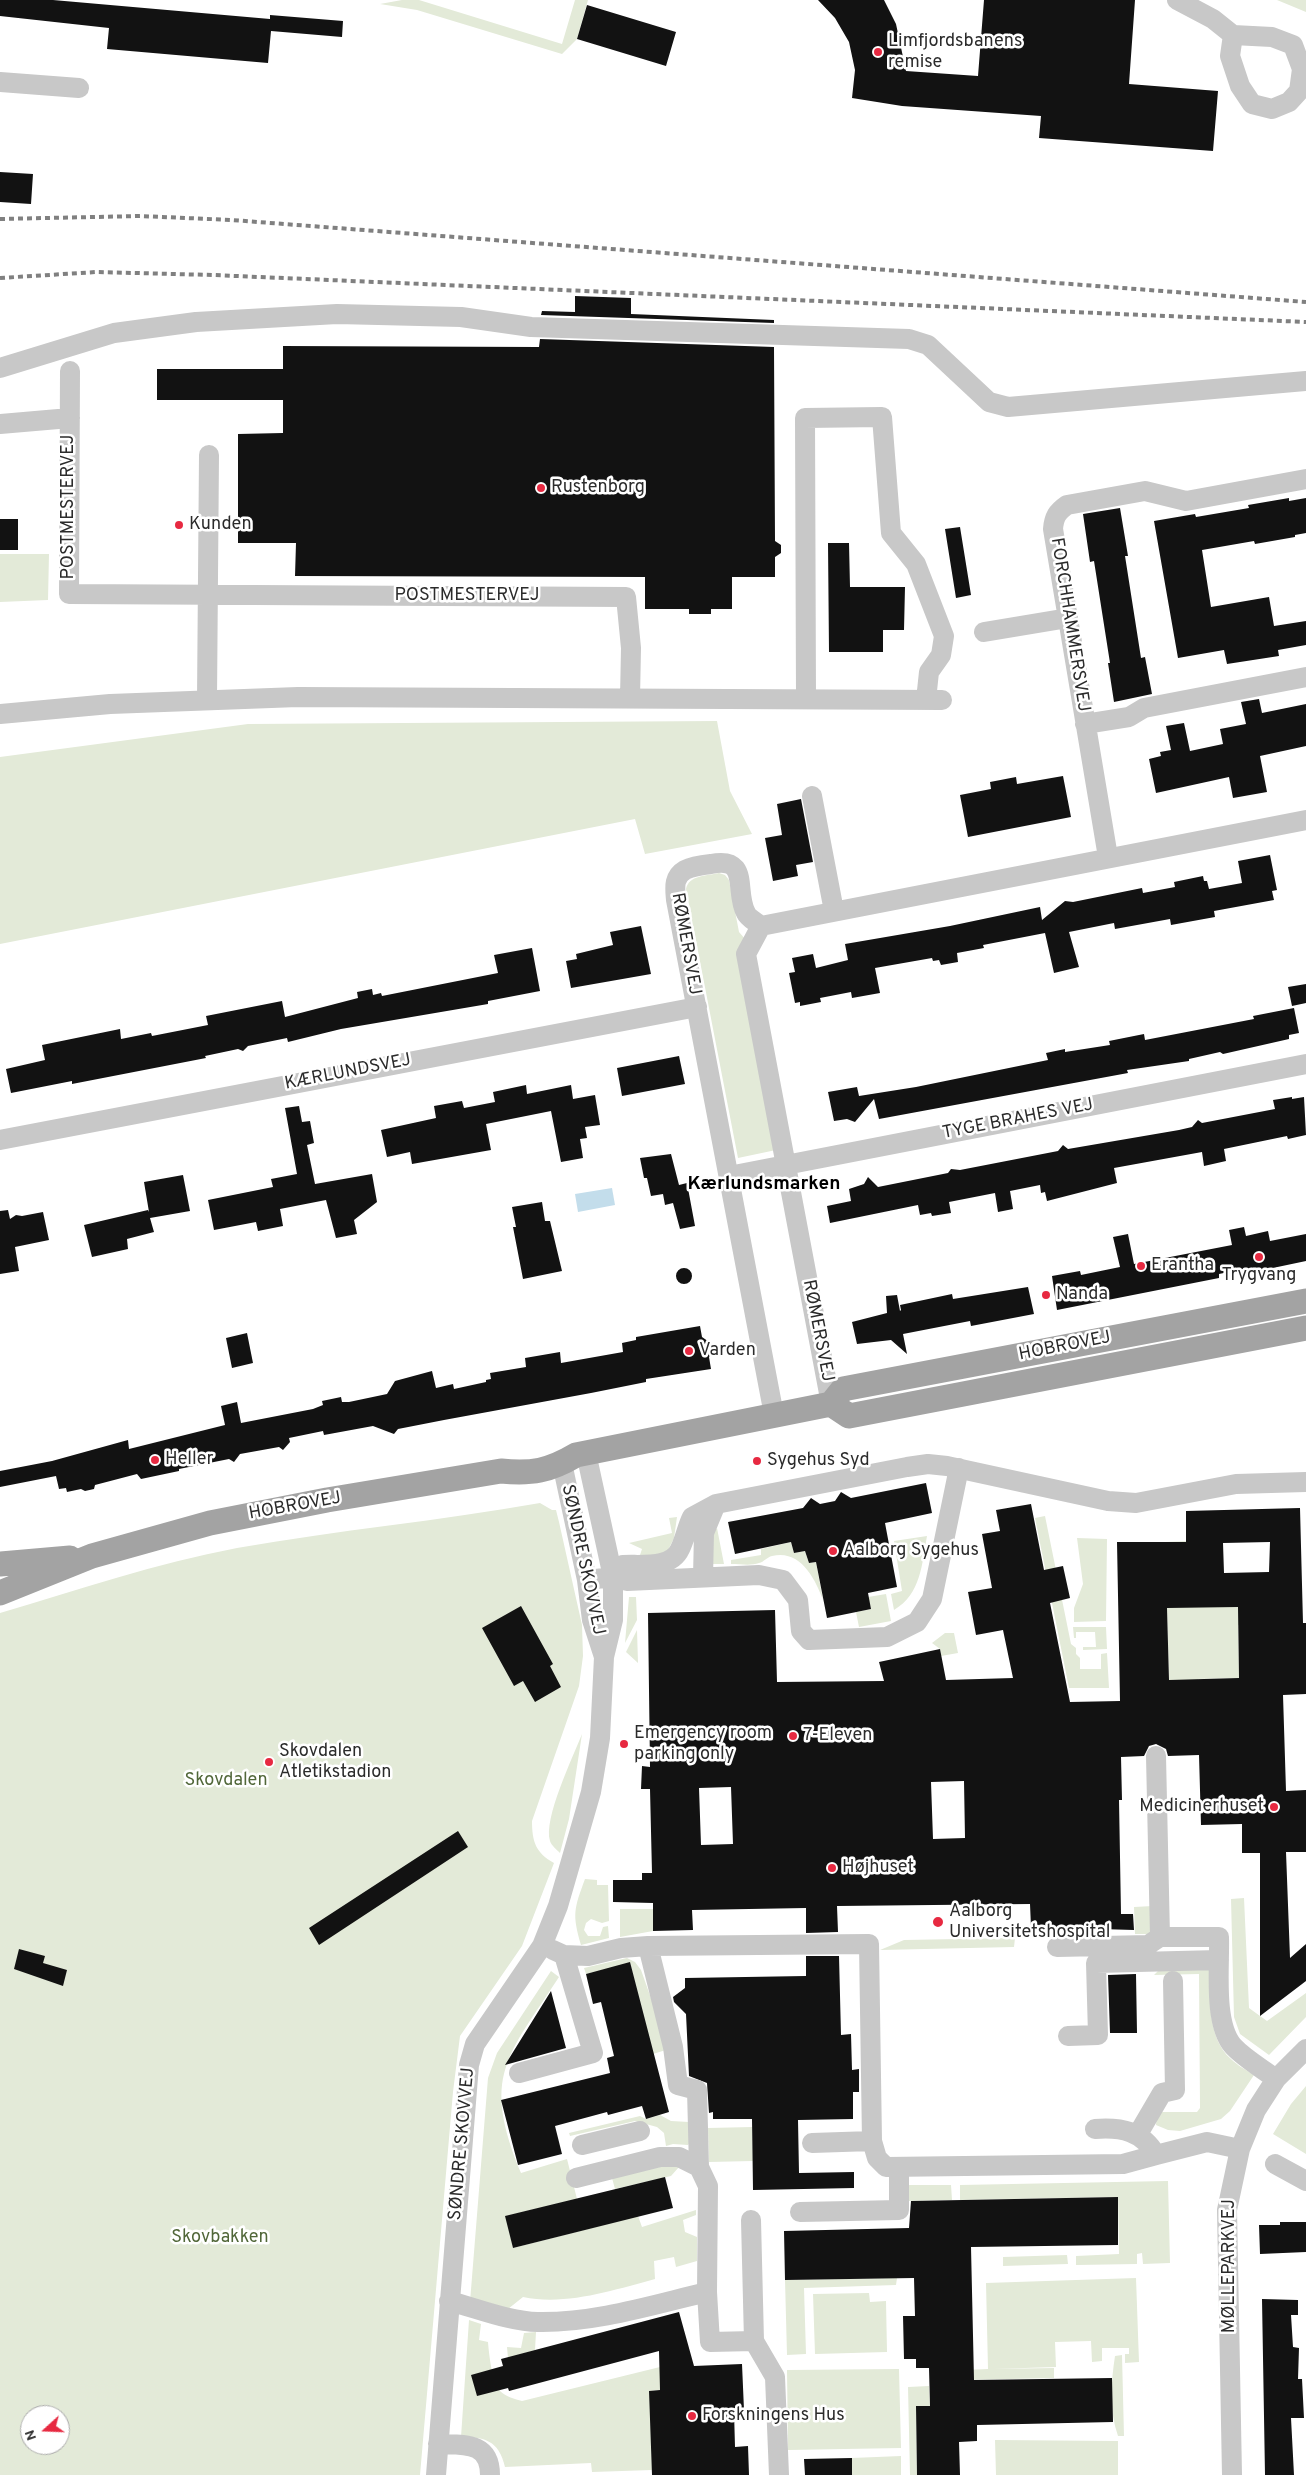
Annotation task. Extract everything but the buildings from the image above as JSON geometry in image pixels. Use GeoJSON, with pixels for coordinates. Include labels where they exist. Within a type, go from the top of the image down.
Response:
{"type":"FeatureCollection","features":[{"type":"Feature","properties":{"kind":"main road","name":"HOBROVEJ"},"geometry":{"type":"LineString","coordinates":[[0,1593],[92,1556],[210,1523],[501,1471],[524,1458],[551,1451],[575,1457],[831,1404],[843,1389],[1306,1301]]}},
{"type":"Feature","properties":{"kind":"main road","name":"HOBROVEJ"},"geometry":{"type":"LineString","coordinates":[[831,1404],[849,1416],[1306,1328]]}},
{"type":"Feature","properties":{"kind":"main road","name":"HOBROVEJ"},"geometry":{"type":"LineString","coordinates":[[1,1564],[92,1556]]}},
{"type":"Feature","properties":{"kind":"street"},"geometry":{"type":"LineString","coordinates":[[1177,0],[1213,19],[1233,35],[1272,37],[1299,45],[1302,69],[1299,91],[1289,102],[1272,109],[1252,104],[1240,86],[1230,56],[1233,35]]}},
{"type":"Feature","properties":{"kind":"street"},"geometry":{"type":"LineString","coordinates":[[0,82],[79,88]]}},
{"type":"Feature","properties":{"kind":"street"},"geometry":{"type":"LineString","coordinates":[[0,368],[114,333],[196,322],[337,314],[461,317],[531,327],[909,339],[928,345],[989,402],[1008,408],[1306,381]]}},
{"type":"Feature","properties":{"kind":"street","name":"POSTMESTERVEJ"},"geometry":{"type":"LineString","coordinates":[[70,372],[69,594],[626,597],[631,648],[630,698]]}},
{"type":"Feature","properties":{"kind":"street"},"geometry":{"type":"LineString","coordinates":[[0,714],[110,704],[298,697],[934,700],[929,672],[941,656],[944,636],[916,564],[891,532],[882,417],[805,418],[806,698]]}},
{"type":"Feature","properties":{"kind":"street"},"geometry":{"type":"LineString","coordinates":[[0,424],[70,418]]}},
{"type":"Feature","properties":{"kind":"street"},"geometry":{"type":"LineString","coordinates":[[207,699],[209,454]]}},
{"type":"Feature","properties":{"kind":"street","name":"FORCHHAMMERSVEJ"},"geometry":{"type":"LineString","coordinates":[[1108,858],[1053,530],[1054,519],[1059,511],[1067,505],[1145,492],[1186,501],[1306,479]]}},
{"type":"Feature","properties":{"kind":"street"},"geometry":{"type":"LineString","coordinates":[[984,632],[1068,618]]}},
{"type":"Feature","properties":{"kind":"street","name":"FORCHHAMMERSVEJ"},"geometry":{"type":"LineString","coordinates":[[1085,724],[1129,717],[1144,708],[1306,677]]}},
{"type":"Feature","properties":{"kind":"street"},"geometry":{"type":"LineString","coordinates":[[812,796],[834,911]]}},
{"type":"Feature","properties":{"kind":"street"},"geometry":{"type":"LineString","coordinates":[[761,926],[1306,820]]}},
{"type":"Feature","properties":{"kind":"street","name":"RØMERSVEJ"},"geometry":{"type":"LineString","coordinates":[[774,1416],[676,900],[674,885],[679,874],[689,868],[720,862],[730,863],[737,870],[746,914],[761,926],[746,954],[831,1404]]}},
{"type":"Feature","properties":{"kind":"street","name":"KÆRLUNDSVEJ"},"geometry":{"type":"LineString","coordinates":[[0,1140],[697,1006]]}},
{"type":"Feature","properties":{"kind":"street","name":"TYGE BRAHES VEJ"},"geometry":{"type":"LineString","coordinates":[[729,1176],[1306,1064]]}},
{"type":"Feature","properties":{"kind":"street","name":"SØNDRE SKOVVEJ"},"geometry":{"type":"LineString","coordinates":[[436,2475],[469,2065],[475,2044],[542,1946],[574,1856],[591,1792],[600,1738],[604,1658],[613,1620],[613,1577],[575,1457]]}},
{"type":"Feature","properties":{"kind":"street","name":"SØNDRE SKOVVEJ"},"geometry":{"type":"LineString","coordinates":[[575,1457],[592,1620],[604,1658]]}},
{"type":"Feature","properties":{"kind":"street"},"geometry":{"type":"LineString","coordinates":[[613,1577],[623,1565],[666,1563],[674,1558],[680,1549],[692,1517],[716,1504],[928,1464],[959,1468],[1108,1501],[1136,1503],[1236,1484],[1306,1482]]}},
{"type":"Feature","properties":{"kind":"street"},"geometry":{"type":"LineString","coordinates":[[587,1580],[613,1577],[627,1581],[759,1575],[782,1580],[798,1600],[802,1631],[809,1640],[887,1637],[917,1622],[932,1599],[959,1468]]}},
{"type":"Feature","properties":{"kind":"street"},"geometry":{"type":"LineString","coordinates":[[703,1577],[704,1533],[716,1504]]}},
{"type":"Feature","properties":{"kind":"street"},"geometry":{"type":"LineString","coordinates":[[1156,1756],[1160,1937]]}},
{"type":"Feature","properties":{"kind":"street"},"geometry":{"type":"LineString","coordinates":[[1057,1947],[1148,1946],[1160,1937],[1219,1937],[1221,2019],[1225,2034],[1234,2047],[1276,2080]]}},
{"type":"Feature","properties":{"kind":"street"},"geometry":{"type":"LineString","coordinates":[[542,1946],[564,1955],[588,1956],[621,1948],[648,1946],[868,1944],[872,2141],[877,2158],[886,2167],[899,2169],[1123,2164],[1207,2142],[1240,2149]]}},
{"type":"Feature","properties":{"kind":"street"},"geometry":{"type":"LineString","coordinates":[[648,1946],[674,2047],[678,2085],[697,2090],[699,2167],[708,2186],[706,2292],[710,2342],[754,2341]]}},
{"type":"Feature","properties":{"kind":"street"},"geometry":{"type":"LineString","coordinates":[[519,2073],[593,2053],[564,1955]]}},
{"type":"Feature","properties":{"kind":"street"},"geometry":{"type":"LineString","coordinates":[[1068,2036],[1098,2036],[1096,1963],[1219,1960]]}},
{"type":"Feature","properties":{"kind":"street"},"geometry":{"type":"LineString","coordinates":[[1138,2134],[1162,2093],[1175,2090],[1173,1981]]}},
{"type":"Feature","properties":{"kind":"street","name":"MØLLEPARKVEJ"},"geometry":{"type":"LineString","coordinates":[[1232,2475],[1227,2210],[1240,2149],[1256,2110],[1276,2080],[1306,2049]]}},
{"type":"Feature","properties":{"kind":"street"},"geometry":{"type":"LineString","coordinates":[[1095,2129],[1122,2129],[1138,2134],[1150,2145],[1156,2155]]}},
{"type":"Feature","properties":{"kind":"street"},"geometry":{"type":"LineString","coordinates":[[601,2172],[588,2144],[640,2131]]}},
{"type":"Feature","properties":{"kind":"street"},"geometry":{"type":"LineString","coordinates":[[812,2143],[872,2141]]}},
{"type":"Feature","properties":{"kind":"street"},"geometry":{"type":"LineString","coordinates":[[576,2178],[660,2157],[679,2157],[699,2167]]}},
{"type":"Feature","properties":{"kind":"street"},"geometry":{"type":"LineString","coordinates":[[1275,2164],[1306,2181]]}},
{"type":"Feature","properties":{"kind":"street"},"geometry":{"type":"LineString","coordinates":[[800,2212],[899,2210],[899,2169]]}},
{"type":"Feature","properties":{"kind":"street"},"geometry":{"type":"LineString","coordinates":[[751,2220],[754,2341],[775,2377],[779,2475]]}},
{"type":"Feature","properties":{"kind":"street"},"geometry":{"type":"LineString","coordinates":[[450,2301],[492,2313],[537,2322],[604,2316],[706,2292]]}},
{"type":"Feature","properties":{"kind":"street"},"geometry":{"type":"LineString","coordinates":[[438,2444],[472,2446],[480,2450],[488,2458],[490,2475]]}},
{"type":"Feature","properties":{"kind":"green space"},"geometry":{"type":"Polygon","coordinates":[[[402,0],[419,0],[562,44],[575,0],[588,0],[577,39],[562,54],[417,10],[380,4],[402,0]]]}},
{"type":"Feature","properties":{"kind":"green space"},"geometry":{"type":"Polygon","coordinates":[[[1277,0],[1306,0],[1306,12],[1277,0]]]}},
{"type":"Feature","properties":{"kind":"green space"},"geometry":{"type":"Polygon","coordinates":[[[0,554],[49,554],[48,600],[0,602],[0,554]]]}},
{"type":"Feature","properties":{"kind":"green space"},"geometry":{"type":"Polygon","coordinates":[[[717,721],[730,791],[752,834],[645,854],[635,819],[0,944],[0,757],[248,724],[717,721]]]}},
{"type":"Feature","properties":{"kind":"green space"},"geometry":{"type":"Polygon","coordinates":[[[719,873],[725,875],[729,880],[739,932],[746,940],[776,1150],[738,1158],[686,889],[688,884],[694,879],[719,873]]]}},
{"type":"Feature","properties":{"kind":"green space"},"geometry":{"type":"Polygon","coordinates":[[[540,1503],[552,1510],[556,1510],[582,1625],[583,1656],[579,1686],[532,1821],[536,1846],[543,1855],[554,1863],[522,1946],[460,2036],[453,2092],[420,2475],[0,2475],[0,1613],[177,1561],[275,1542],[540,1503]]]}},
{"type":"Feature","properties":{"kind":"green space"},"geometry":{"type":"Polygon","coordinates":[[[1045,1516],[1071,1644],[1076,1648],[1076,1654],[1080,1658],[1080,1669],[1101,1669],[1101,1654],[1107,1653],[1109,1688],[1069,1688],[1035,1518],[1045,1516]]]}},
{"type":"Feature","properties":{"kind":"green space"},"geometry":{"type":"Polygon","coordinates":[[[677,1517],[674,1538],[667,1552],[652,1556],[640,1555],[642,1549],[629,1543],[672,1533],[669,1518],[677,1517]]]}},
{"type":"Feature","properties":{"kind":"green space"},"geometry":{"type":"Polygon","coordinates":[[[717,1528],[724,1564],[710,1564],[713,1533],[717,1528]]]}},
{"type":"Feature","properties":{"kind":"green space"},"geometry":{"type":"Polygon","coordinates":[[[927,1536],[919,1578],[915,1587],[910,1596],[894,1610],[891,1594],[902,1591],[894,1541],[927,1536]]]}},
{"type":"Feature","properties":{"kind":"green space"},"geometry":{"type":"Polygon","coordinates":[[[1077,1538],[1107,1539],[1106,1621],[1074,1622],[1074,1608],[1083,1584],[1077,1538]]]}},
{"type":"Feature","properties":{"kind":"green space"},"geometry":{"type":"Polygon","coordinates":[[[1186,1541],[1256,1607],[1256,1625],[1238,1625],[1239,1678],[1198,1679],[1198,1701],[1170,1713],[1165,1542],[1186,1541]]]}},
{"type":"Feature","properties":{"kind":"green space"},"geometry":{"type":"Polygon","coordinates":[[[791,1542],[794,1553],[805,1551],[809,1563],[816,1562],[823,1600],[811,1575],[805,1567],[791,1557],[782,1555],[772,1556],[756,1564],[731,1564],[731,1560],[761,1555],[761,1549],[791,1542]]]}},
{"type":"Feature","properties":{"kind":"green space"},"geometry":{"type":"Polygon","coordinates":[[[886,1594],[891,1621],[859,1627],[856,1612],[871,1609],[868,1597],[886,1594]]]}},
{"type":"Feature","properties":{"kind":"green space"},"geometry":{"type":"Polygon","coordinates":[[[629,1597],[636,1597],[637,1620],[625,1643],[629,1597]]]}},
{"type":"Feature","properties":{"kind":"green space"},"geometry":{"type":"Polygon","coordinates":[[[1073,1627],[1106,1627],[1107,1649],[1083,1650],[1083,1647],[1096,1647],[1095,1632],[1076,1632],[1076,1638],[1074,1638],[1073,1627]]]}},
{"type":"Feature","properties":{"kind":"green space"},"geometry":{"type":"Polygon","coordinates":[[[637,1630],[638,1663],[626,1652],[637,1630]]]}},
{"type":"Feature","properties":{"kind":"green space"},"geometry":{"type":"Polygon","coordinates":[[[945,1633],[954,1633],[958,1653],[941,1656],[940,1649],[932,1643],[945,1633]]]}},
{"type":"Feature","properties":{"kind":"green space"},"geometry":{"type":"Polygon","coordinates":[[[582,1734],[569,1819],[560,1853],[550,1841],[551,1818],[560,1788],[582,1734]]]}},
{"type":"Feature","properties":{"kind":"green space"},"geometry":{"type":"Polygon","coordinates":[[[585,1879],[597,1880],[597,1885],[608,1885],[609,1921],[602,1923],[591,1919],[586,1923],[584,1930],[588,1936],[600,1936],[603,1927],[608,1926],[609,1938],[581,1945],[575,1918],[578,1898],[585,1879]]]}},
{"type":"Feature","properties":{"kind":"green space"},"geometry":{"type":"Polygon","coordinates":[[[1244,1898],[1249,2008],[1267,2021],[1306,1993],[1306,2017],[1269,2055],[1240,2034],[1234,2017],[1231,1899],[1244,1898]]]}},
{"type":"Feature","properties":{"kind":"green space"},"geometry":{"type":"Polygon","coordinates":[[[1153,1906],[1153,1934],[1135,1934],[1134,1907],[1153,1906]]]}},
{"type":"Feature","properties":{"kind":"green space"},"geometry":{"type":"Polygon","coordinates":[[[620,1909],[653,1909],[653,1931],[620,1937],[620,1909]]]}},
{"type":"Feature","properties":{"kind":"green space"},"geometry":{"type":"Polygon","coordinates":[[[1015,1938],[1014,1947],[880,1950],[904,1940],[1015,1938]]]}},
{"type":"Feature","properties":{"kind":"green space"},"geometry":{"type":"Polygon","coordinates":[[[627,1958],[635,1962],[641,1970],[669,2049],[653,2054],[630,1963],[586,1974],[584,1968],[627,1958]]]}},
{"type":"Feature","properties":{"kind":"green space"},"geometry":{"type":"Polygon","coordinates":[[[1209,1966],[1211,2016],[1217,2039],[1231,2059],[1254,2075],[1230,2111],[1221,2119],[1180,2131],[1168,2130],[1156,2125],[1157,2112],[1197,2112],[1200,2108],[1199,1974],[1154,1975],[1162,1967],[1209,1966]]]}},
{"type":"Feature","properties":{"kind":"green space"},"geometry":{"type":"Polygon","coordinates":[[[551,1971],[559,1977],[526,2028],[514,2049],[506,2069],[502,2089],[503,2113],[509,2140],[521,2173],[567,2159],[577,2199],[506,2216],[513,2248],[638,2216],[642,2227],[696,2210],[696,2215],[683,2220],[685,2232],[697,2237],[697,2261],[676,2267],[674,2257],[654,2261],[655,2279],[590,2296],[556,2300],[523,2297],[508,2309],[470,2302],[488,2078],[497,2053],[551,1971]]]}},
{"type":"Feature","properties":{"kind":"green space"},"geometry":{"type":"Polygon","coordinates":[[[1306,2086],[1306,2154],[1273,2134],[1291,2104],[1306,2086]]]}},
{"type":"Feature","properties":{"kind":"green space"},"geometry":{"type":"Polygon","coordinates":[[[660,2115],[671,2121],[689,2122],[690,2142],[688,2145],[673,2144],[666,2146],[664,2133],[657,2127],[635,2121],[570,2136],[569,2133],[640,2116],[646,2119],[660,2115]]]}},
{"type":"Feature","properties":{"kind":"green space"},"geometry":{"type":"Polygon","coordinates":[[[752,2127],[753,2161],[709,2162],[708,2128],[752,2127]]]}},
{"type":"Feature","properties":{"kind":"green space"},"geometry":{"type":"Polygon","coordinates":[[[673,2164],[679,2167],[671,2176],[615,2189],[612,2178],[673,2164]]]}},
{"type":"Feature","properties":{"kind":"green space"},"geometry":{"type":"Polygon","coordinates":[[[1168,2181],[1170,2263],[1143,2264],[1142,2253],[1137,2254],[1137,2264],[1076,2265],[1076,2256],[1119,2254],[1118,2197],[960,2200],[960,2185],[1168,2181]]]}},
{"type":"Feature","properties":{"kind":"green space"},"geometry":{"type":"Polygon","coordinates":[[[908,2185],[951,2185],[952,2200],[908,2201],[908,2185]]]}},
{"type":"Feature","properties":{"kind":"green space"},"geometry":{"type":"Polygon","coordinates":[[[1067,2255],[1068,2264],[1003,2266],[1003,2257],[1067,2255]]]}},
{"type":"Feature","properties":{"kind":"green space"},"geometry":{"type":"Polygon","coordinates":[[[897,2278],[896,2285],[804,2288],[806,2354],[787,2355],[785,2280],[897,2278]]]}},
{"type":"Feature","properties":{"kind":"green space"},"geometry":{"type":"Polygon","coordinates":[[[1136,2278],[1139,2362],[1125,2363],[1125,2354],[1129,2354],[1129,2348],[1102,2348],[1102,2361],[1092,2362],[1091,2341],[1055,2342],[1056,2367],[993,2369],[1054,2368],[1054,2378],[965,2380],[965,2370],[988,2369],[986,2283],[1136,2278]]]}},
{"type":"Feature","properties":{"kind":"green space"},"geometry":{"type":"Polygon","coordinates":[[[869,2293],[870,2302],[886,2301],[887,2352],[815,2354],[813,2294],[869,2293]]]}},
{"type":"Feature","properties":{"kind":"green space"},"geometry":{"type":"Polygon","coordinates":[[[469,2320],[481,2324],[479,2340],[488,2342],[491,2368],[497,2387],[505,2395],[522,2401],[660,2367],[660,2390],[650,2391],[652,2470],[592,2472],[591,2463],[505,2467],[495,2446],[483,2439],[461,2437],[469,2320]]]}},
{"type":"Feature","properties":{"kind":"green space"},"geometry":{"type":"Polygon","coordinates":[[[536,2332],[535,2350],[508,2358],[507,2347],[521,2348],[524,2333],[536,2332]]]}},
{"type":"Feature","properties":{"kind":"green space"},"geometry":{"type":"Polygon","coordinates":[[[1122,2355],[1124,2436],[1118,2436],[1113,2416],[1112,2386],[1115,2356],[1122,2355]]]}},
{"type":"Feature","properties":{"kind":"green space"},"geometry":{"type":"Polygon","coordinates":[[[899,2369],[901,2448],[788,2450],[787,2370],[899,2369]]]}},
{"type":"Feature","properties":{"kind":"green space"},"geometry":{"type":"Polygon","coordinates":[[[929,2386],[930,2406],[916,2406],[917,2475],[910,2475],[908,2387],[929,2386]]]}},
{"type":"Feature","properties":{"kind":"green space"},"geometry":{"type":"Polygon","coordinates":[[[995,2440],[1118,2441],[1118,2475],[996,2475],[995,2440]]]}},
{"type":"Feature","properties":{"kind":"green space"},"geometry":{"type":"Polygon","coordinates":[[[901,2456],[901,2475],[852,2475],[852,2458],[901,2456]]]}},
{"type":"Feature","properties":{"kind":"water"},"geometry":{"type":"Polygon","coordinates":[[[612,1188],[615,1205],[578,1212],[575,1194],[612,1188]]]}},
{"type":"Feature","properties":{"kind":"railway"},"geometry":{"type":"LineString","coordinates":[[0,219],[140,216],[232,220],[1306,302]]}},
{"type":"Feature","properties":{"kind":"railway"},"geometry":{"type":"LineString","coordinates":[[0,278],[96,272],[213,275],[1306,322]]}},
{"type":"Feature","properties":{"kind":"place","name":"Limfjordsbanens remise"},"geometry":{"type":"Point","coordinates":[878,52]}},
{"type":"Feature","properties":{"kind":"place","name":"Rustenborg"},"geometry":{"type":"Point","coordinates":[541,488]}},
{"type":"Feature","properties":{"kind":"place","name":"Kunden"},"geometry":{"type":"Point","coordinates":[179,525]}},
{"type":"Feature","properties":{"kind":"place","name":"Trygvang"},"geometry":{"type":"Point","coordinates":[1259,1257]}},
{"type":"Feature","properties":{"kind":"place","name":"Erantha"},"geometry":{"type":"Point","coordinates":[1141,1266]}},
{"type":"Feature","properties":{"kind":"place","name":"Nanda"},"geometry":{"type":"Point","coordinates":[1046,1295]}},
{"type":"Feature","properties":{"kind":"place","name":"Varden"},"geometry":{"type":"Point","coordinates":[689,1351]}},
{"type":"Feature","properties":{"kind":"place","name":"Heller"},"geometry":{"type":"Point","coordinates":[155,1460]}},
{"type":"Feature","properties":{"kind":"place","name":"Sygehus Syd"},"geometry":{"type":"Point","coordinates":[757,1461]}},
{"type":"Feature","properties":{"kind":"place","name":"Aalborg Sygehus"},"geometry":{"type":"Point","coordinates":[833,1551]}},
{"type":"Feature","properties":{"kind":"place","name":"7-Eleven"},"geometry":{"type":"Point","coordinates":[793,1736]}},
{"type":"Feature","properties":{"kind":"place","name":"Emergency room parking only"},"geometry":{"type":"Point","coordinates":[624,1744]}},
{"type":"Feature","properties":{"kind":"place","name":"Skovdalen Atletikstadion"},"geometry":{"type":"Point","coordinates":[269,1762]}},
{"type":"Feature","properties":{"kind":"place","name":"Medicinerhuset"},"geometry":{"type":"Point","coordinates":[1274,1807]}},
{"type":"Feature","properties":{"kind":"place","name":"Højhuset"},"geometry":{"type":"Point","coordinates":[832,1868]}},
{"type":"Feature","properties":{"kind":"place","name":"Aalborg Universitetshospital"},"geometry":{"type":"Point","coordinates":[938,1922]}},
{"type":"Feature","properties":{"kind":"place","name":"Forskningens Hus"},"geometry":{"type":"Point","coordinates":[692,2416]}},
{"type":"Feature","properties":{"kind":"district","name":"Kærlundsmarken"},"geometry":{"type":"Point","coordinates":[764,1185]}},
{"type":"Feature","properties":{"kind":"park label","name":"Skovdalen"},"geometry":{"type":"Point","coordinates":[226,1781]}},
{"type":"Feature","properties":{"kind":"park label","name":"Skovbakken"},"geometry":{"type":"Point","coordinates":[220,2238]}}]}
